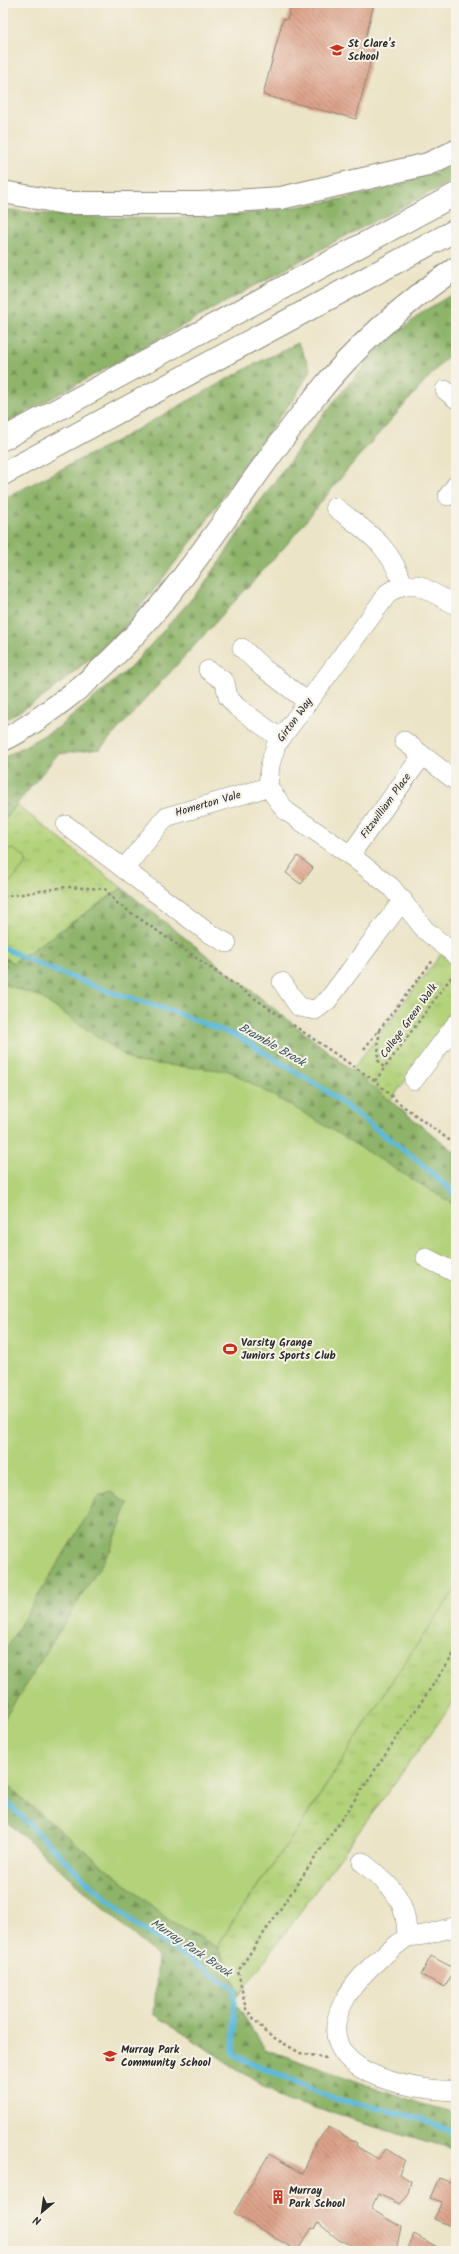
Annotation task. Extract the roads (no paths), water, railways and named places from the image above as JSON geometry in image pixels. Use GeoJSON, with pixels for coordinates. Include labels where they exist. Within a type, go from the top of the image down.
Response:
{"type":"FeatureCollection","features":[{"type":"Feature","properties":{"kind":"highway"},"geometry":{"type":"LineString","coordinates":[[3,192],[65,202],[202,203],[281,198],[428,164],[456,151]]}},
{"type":"Feature","properties":{"kind":"highway"},"geometry":{"type":"LineString","coordinates":[[3,439],[456,194]]}},
{"type":"Feature","properties":{"kind":"highway"},"geometry":{"type":"LineString","coordinates":[[3,474],[456,230]]}},
{"type":"Feature","properties":{"kind":"highway"},"geometry":{"type":"LineString","coordinates":[[3,740],[47,713],[87,682],[129,643],[162,605],[213,538],[253,479],[316,396],[381,326],[424,290],[456,268]]}},
{"type":"Feature","properties":{"kind":"street"},"geometry":{"type":"LineString","coordinates":[[335,507],[383,546],[398,568],[403,585],[418,585],[456,605]]}},
{"type":"Feature","properties":{"kind":"street","name":"Girton Way"},"geometry":{"type":"LineString","coordinates":[[268,788],[270,766],[276,745],[389,592],[403,585]]}},
{"type":"Feature","properties":{"kind":"street"},"geometry":{"type":"LineString","coordinates":[[242,648],[263,668],[308,702]]}},
{"type":"Feature","properties":{"kind":"street"},"geometry":{"type":"LineString","coordinates":[[208,670],[225,682],[228,697],[237,707],[281,739]]}},
{"type":"Feature","properties":{"kind":"street"},"geometry":{"type":"LineString","coordinates":[[404,741],[451,777]]}},
{"type":"Feature","properties":{"kind":"street","name":"Fitzwilliam Place"},"geometry":{"type":"LineString","coordinates":[[350,856],[422,756]]}},
{"type":"Feature","properties":{"kind":"street"},"geometry":{"type":"LineString","coordinates":[[268,788],[286,811],[391,887],[403,900],[425,930],[450,950]]}},
{"type":"Feature","properties":{"kind":"street","name":"Homerton Vale"},"geometry":{"type":"LineString","coordinates":[[124,869],[166,817],[268,788]]}},
{"type":"Feature","properties":{"kind":"street"},"geometry":{"type":"LineString","coordinates":[[66,825],[206,932],[227,943]]}},
{"type":"Feature","properties":{"kind":"street"},"geometry":{"type":"LineString","coordinates":[[282,982],[300,1007],[315,1010],[327,1001],[403,900]]}},
{"type":"Feature","properties":{"kind":"street"},"geometry":{"type":"LineString","coordinates":[[414,1080],[456,1024]]}},
{"type":"Feature","properties":{"kind":"street"},"geometry":{"type":"LineString","coordinates":[[426,1258],[456,1273]]}},
{"type":"Feature","properties":{"kind":"street"},"geometry":{"type":"LineString","coordinates":[[362,1862],[385,1882],[404,1907],[407,1918],[407,1937]]}},
{"type":"Feature","properties":{"kind":"street"},"geometry":{"type":"LineString","coordinates":[[454,1927],[424,1935],[407,1937],[372,1965],[354,1985],[343,2003],[337,2020],[336,2034],[340,2047],[349,2060],[367,2071],[393,2082],[417,2088],[456,2091]]}},
{"type":"Feature","properties":{"kind":"waterway","name":"Bramble Brook"},"geometry":{"type":"LineString","coordinates":[[3,948],[48,968],[108,991],[169,1010],[239,1037],[325,1090],[417,1160],[456,1195]]}},
{"type":"Feature","properties":{"kind":"waterway","name":"Murray Park Brook"},"geometry":{"type":"LineString","coordinates":[[3,1798],[80,1875],[137,1925],[235,1990],[233,2055],[336,2099],[419,2118],[456,2134]]}},
{"type":"Feature","properties":{"kind":"place","name":"St Clare's School"},"geometry":{"type":"Point","coordinates":[337,50]}},
{"type":"Feature","properties":{"kind":"place","name":"Varsity Grange Juniors Sports Club"},"geometry":{"type":"Point","coordinates":[230,1349]}},
{"type":"Feature","properties":{"kind":"place","name":"Murray Park Community School"},"geometry":{"type":"Point","coordinates":[110,2056]}},
{"type":"Feature","properties":{"kind":"place","name":"Murray Park School"},"geometry":{"type":"Point","coordinates":[278,2197]}}]}
